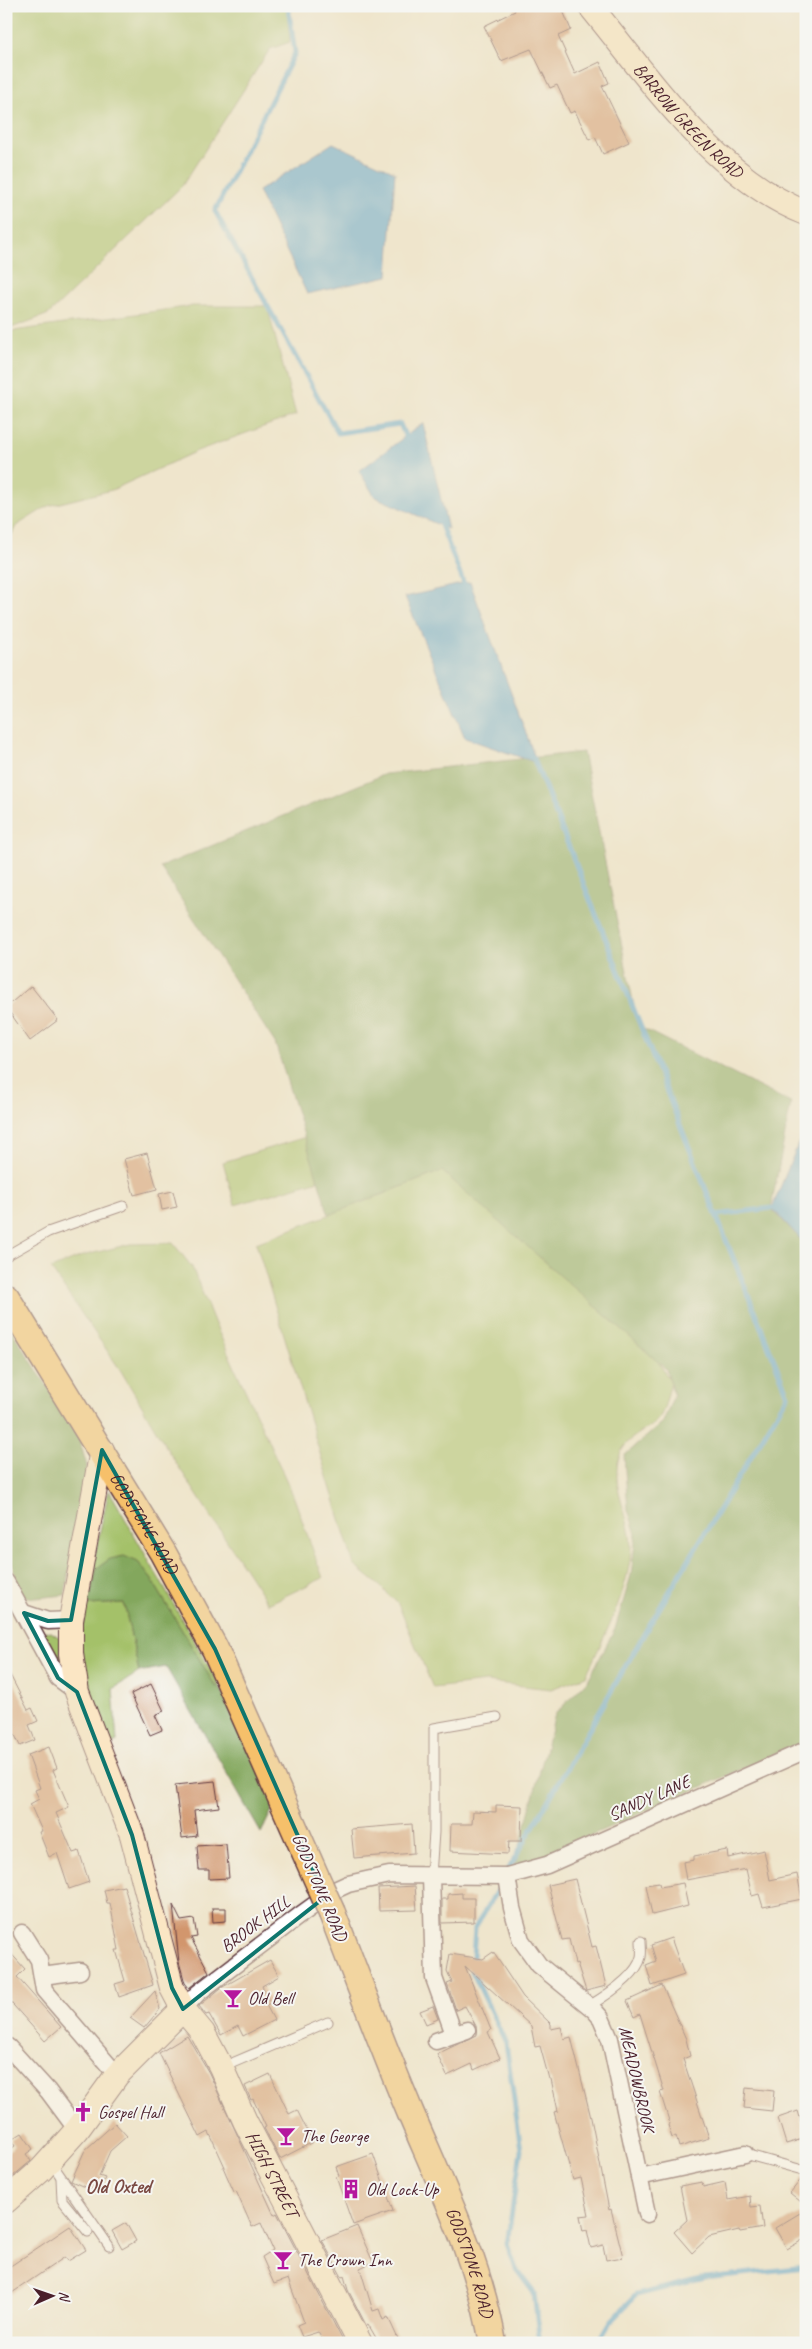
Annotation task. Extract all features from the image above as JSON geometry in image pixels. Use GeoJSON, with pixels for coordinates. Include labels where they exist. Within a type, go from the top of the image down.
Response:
{"type":"FeatureCollection","features":[{"type":"Feature","properties":{"kind":"main road","name":"GODSTONE ROAD"},"geometry":{"type":"LineString","coordinates":[[6,1297],[102,1450],[163,1553],[215,1649],[332,1913],[390,2065],[462,2234],[485,2302],[493,2343]]}},
{"type":"Feature","properties":{"kind":"street","name":"BARROW GREEN ROAD"},"geometry":{"type":"LineString","coordinates":[[590,6],[710,148],[740,175],[790,207],[806,213]]}},
{"type":"Feature","properties":{"kind":"street","name":"GODSTONE ROAD"},"geometry":{"type":"LineString","coordinates":[[102,1450],[70,1620],[77,1692],[132,1835],[172,1988],[183,2009]]}},
{"type":"Feature","properties":{"kind":"street"},"geometry":{"type":"LineString","coordinates":[[6,1582],[58,1678],[77,1692]]}},
{"type":"Feature","properties":{"kind":"street"},"geometry":{"type":"LineString","coordinates":[[24,1614],[48,1621],[70,1620]]}},
{"type":"Feature","properties":{"kind":"street","name":"SANDY LANE"},"geometry":{"type":"LineString","coordinates":[[499,1876],[547,1865],[806,1750]]}},
{"type":"Feature","properties":{"kind":"street","name":"BROOK HILL"},"geometry":{"type":"LineString","coordinates":[[183,2009],[198,1993],[335,1890],[376,1876],[499,1876]]}},
{"type":"Feature","properties":{"kind":"street"},"geometry":{"type":"LineString","coordinates":[[431,1876],[434,1978],[461,2032],[436,2041]]}},
{"type":"Feature","properties":{"kind":"street","name":"MEADOWBROOK"},"geometry":{"type":"LineString","coordinates":[[499,1876],[521,1940],[539,1966],[601,2018],[610,2039],[647,2214]]}},
{"type":"Feature","properties":{"kind":"street"},"geometry":{"type":"LineString","coordinates":[[22,1933],[40,1960],[44,1990],[116,2075]]}},
{"type":"Feature","properties":{"kind":"street"},"geometry":{"type":"LineString","coordinates":[[42,1976],[80,1971]]}},
{"type":"Feature","properties":{"kind":"street"},"geometry":{"type":"LineString","coordinates":[[6,2201],[56,2169],[77,2130],[116,2075],[183,2009]]}},
{"type":"Feature","properties":{"kind":"street","name":"HIGH STREET"},"geometry":{"type":"LineString","coordinates":[[183,2009],[203,2033],[245,2121],[360,2343]]}},
{"type":"Feature","properties":{"kind":"street"},"geometry":{"type":"LineString","coordinates":[[8,2047],[48,2091],[77,2130]]}},
{"type":"Feature","properties":{"kind":"street"},"geometry":{"type":"LineString","coordinates":[[640,2177],[745,2154]]}},
{"type":"Feature","properties":{"kind":"lane"},"geometry":{"type":"LineString","coordinates":[[6,1256],[48,1232],[122,1206]]}},
{"type":"Feature","properties":{"kind":"lane"},"geometry":{"type":"LineString","coordinates":[[431,1876],[434,1832],[434,1728],[497,1717]]}},
{"type":"Feature","properties":{"kind":"lane"},"geometry":{"type":"LineString","coordinates":[[589,2006],[607,1995],[631,1973],[641,1958],[642,1941]]}},
{"type":"Feature","properties":{"kind":"lane"},"geometry":{"type":"LineString","coordinates":[[221,2068],[328,2022]]}},
{"type":"Feature","properties":{"kind":"lane"},"geometry":{"type":"LineString","coordinates":[[745,2154],[806,2171]]}},
{"type":"Feature","properties":{"kind":"lane"},"geometry":{"type":"LineString","coordinates":[[56,2169],[62,2200],[88,2232]]}},
{"type":"Feature","properties":{"kind":"lane"},"geometry":{"type":"LineString","coordinates":[[56,2169],[109,2246]]}},
{"type":"Feature","properties":{"kind":"highlighted area"},"geometry":{"type":"Polygon","coordinates":[[[102,1450],[215,1649],[325,1897],[183,2009],[172,1988],[132,1835],[77,1692],[58,1678],[24,1613],[48,1621],[71,1620],[102,1450]]]}},
{"type":"Feature","properties":{"kind":"green space"},"geometry":{"type":"Polygon","coordinates":[[[6,6],[287,6],[290,42],[270,49],[182,186],[49,314],[6,330],[6,6]]]}},
{"type":"Feature","properties":{"kind":"green space"},"geometry":{"type":"Polygon","coordinates":[[[193,306],[267,306],[296,415],[197,451],[112,490],[48,506],[16,526],[6,547],[6,332],[193,306]]]}},
{"type":"Feature","properties":{"kind":"green space"},"geometry":{"type":"Polygon","coordinates":[[[583,752],[638,1026],[791,1103],[771,1208],[806,1245],[806,1741],[514,1869],[555,1714],[588,1680],[615,1629],[631,1575],[636,1534],[628,1510],[624,1456],[663,1422],[674,1395],[666,1369],[442,1171],[329,1215],[275,1043],[160,867],[385,774],[583,752]]]}},
{"type":"Feature","properties":{"kind":"green space"},"geometry":{"type":"Polygon","coordinates":[[[306,1137],[319,1180],[235,1205],[223,1162],[306,1137]]]}},
{"type":"Feature","properties":{"kind":"green space"},"geometry":{"type":"Polygon","coordinates":[[[442,1171],[640,1334],[671,1382],[666,1403],[657,1421],[626,1444],[618,1461],[617,1481],[630,1535],[631,1551],[624,1588],[617,1607],[586,1676],[551,1689],[486,1682],[433,1688],[398,1604],[380,1586],[354,1565],[256,1243],[442,1171]]]}},
{"type":"Feature","properties":{"kind":"green space"},"geometry":{"type":"Polygon","coordinates":[[[173,1243],[192,1267],[215,1324],[293,1495],[323,1578],[268,1604],[169,1452],[121,1371],[51,1269],[82,1256],[130,1244],[173,1243]]]}},
{"type":"Feature","properties":{"kind":"green space"},"geometry":{"type":"Polygon","coordinates":[[[6,1322],[77,1432],[87,1466],[65,1595],[36,1598],[21,1596],[6,1543],[6,1322]]]}},
{"type":"Feature","properties":{"kind":"green space"},"geometry":{"type":"Polygon","coordinates":[[[109,1490],[219,1685],[216,1688],[152,1580],[138,1562],[89,1605],[124,1603],[139,1672],[113,1689],[117,1742],[108,1746],[85,1679],[81,1645],[84,1604],[109,1490]]]}},
{"type":"Feature","properties":{"kind":"green space"},"geometry":{"type":"Polygon","coordinates":[[[124,1556],[138,1562],[152,1580],[216,1687],[219,1685],[277,1800],[261,1833],[166,1667],[139,1672],[124,1603],[88,1605],[97,1568],[110,1559],[124,1556]]]}},
{"type":"Feature","properties":{"kind":"green space"},"geometry":{"type":"Polygon","coordinates":[[[45,1631],[51,1632],[60,1638],[62,1667],[59,1667],[42,1635],[45,1631]]]}},
{"type":"Feature","properties":{"kind":"water"},"geometry":{"type":"Polygon","coordinates":[[[333,143],[395,172],[388,276],[307,294],[258,191],[333,143]]]}},
{"type":"Feature","properties":{"kind":"water"},"geometry":{"type":"Polygon","coordinates":[[[423,423],[448,529],[375,497],[359,471],[423,423]]]}},
{"type":"Feature","properties":{"kind":"water"},"geometry":{"type":"Polygon","coordinates":[[[470,582],[537,763],[465,738],[405,597],[470,582]]]}},
{"type":"Feature","properties":{"kind":"water"},"geometry":{"type":"Polygon","coordinates":[[[806,1124],[806,1245],[772,1208],[806,1124]]]}},
{"type":"Feature","properties":{"kind":"building"},"geometry":{"type":"Polygon","coordinates":[[[513,6],[561,6],[571,30],[558,36],[575,74],[600,62],[609,83],[602,86],[629,142],[603,154],[595,137],[589,140],[575,111],[570,113],[557,85],[550,88],[531,49],[501,61],[484,26],[515,11],[513,6]]]}},
{"type":"Feature","properties":{"kind":"building"},"geometry":{"type":"Polygon","coordinates":[[[31,986],[58,1020],[30,1041],[6,1007],[31,986]]]}},
{"type":"Feature","properties":{"kind":"building"},"geometry":{"type":"Polygon","coordinates":[[[147,1153],[157,1189],[134,1195],[124,1159],[147,1153]]]}},
{"type":"Feature","properties":{"kind":"building"},"geometry":{"type":"Polygon","coordinates":[[[173,1191],[177,1207],[162,1210],[159,1194],[173,1191]]]}},
{"type":"Feature","properties":{"kind":"building"},"geometry":{"type":"Polygon","coordinates":[[[6,1667],[28,1710],[32,1708],[38,1721],[29,1725],[35,1740],[20,1746],[15,1735],[6,1738],[6,1667]]]}},
{"type":"Feature","properties":{"kind":"building"},"geometry":{"type":"Polygon","coordinates":[[[151,1684],[164,1711],[155,1715],[162,1730],[150,1735],[131,1694],[151,1684]]]}},
{"type":"Feature","properties":{"kind":"building"},"geometry":{"type":"Polygon","coordinates":[[[49,1747],[57,1768],[53,1770],[69,1807],[56,1813],[73,1853],[79,1851],[89,1882],[69,1889],[57,1853],[49,1857],[39,1832],[42,1831],[30,1804],[39,1799],[35,1790],[40,1788],[28,1755],[49,1747]]]}},
{"type":"Feature","properties":{"kind":"building"},"geometry":{"type":"Polygon","coordinates":[[[215,1781],[219,1807],[194,1810],[197,1836],[182,1838],[175,1785],[215,1781]]]}},
{"type":"Feature","properties":{"kind":"building"},"geometry":{"type":"Polygon","coordinates":[[[496,1805],[522,1806],[521,1841],[509,1841],[508,1854],[450,1851],[451,1824],[472,1824],[473,1811],[496,1812],[496,1805]]]}},
{"type":"Feature","properties":{"kind":"building"},"geometry":{"type":"Polygon","coordinates":[[[412,1824],[414,1853],[354,1858],[351,1829],[412,1824]]]}},
{"type":"Feature","properties":{"kind":"building"},"geometry":{"type":"Polygon","coordinates":[[[226,1844],[229,1878],[209,1879],[209,1870],[199,1870],[197,1846],[226,1844]]]}},
{"type":"Feature","properties":{"kind":"building"},"geometry":{"type":"Polygon","coordinates":[[[727,1850],[728,1858],[764,1850],[770,1880],[797,1874],[802,1899],[763,1907],[759,1894],[752,1896],[746,1869],[686,1880],[683,1862],[694,1860],[694,1856],[727,1850]]]}},
{"type":"Feature","properties":{"kind":"building"},"geometry":{"type":"Polygon","coordinates":[[[575,1879],[592,1947],[596,1946],[606,1986],[586,1991],[577,1963],[575,1964],[569,1939],[562,1940],[548,1885],[575,1879]]]}},
{"type":"Feature","properties":{"kind":"building"},"geometry":{"type":"Polygon","coordinates":[[[659,1883],[660,1887],[683,1883],[688,1906],[652,1915],[646,1885],[659,1883]]]}},
{"type":"Feature","properties":{"kind":"building"},"geometry":{"type":"Polygon","coordinates":[[[124,1886],[153,1985],[119,1997],[115,1984],[125,1981],[116,1950],[119,1950],[110,1903],[107,1903],[104,1890],[124,1886]]]}},
{"type":"Feature","properties":{"kind":"building"},"geometry":{"type":"Polygon","coordinates":[[[415,1886],[417,1910],[379,1911],[378,1888],[415,1886]]]}},
{"type":"Feature","properties":{"kind":"building"},"geometry":{"type":"Polygon","coordinates":[[[462,1893],[462,1898],[474,1898],[474,1922],[442,1923],[442,1899],[448,1899],[448,1894],[462,1893]]]}},
{"type":"Feature","properties":{"kind":"building"},"geometry":{"type":"Polygon","coordinates":[[[173,1905],[181,1921],[194,1919],[197,1937],[191,1938],[209,1972],[189,1988],[185,1983],[179,1962],[173,1905]]]}},
{"type":"Feature","properties":{"kind":"building"},"geometry":{"type":"Polygon","coordinates":[[[212,1908],[226,1908],[226,1921],[213,1922],[212,1908]]]}},
{"type":"Feature","properties":{"kind":"building"},"geometry":{"type":"Polygon","coordinates":[[[671,1938],[684,1975],[652,1986],[646,1965],[656,1961],[651,1945],[671,1938]]]}},
{"type":"Feature","properties":{"kind":"building"},"geometry":{"type":"Polygon","coordinates":[[[6,1948],[25,1969],[17,1977],[61,2027],[45,2041],[6,1997],[6,1948]]]}},
{"type":"Feature","properties":{"kind":"building"},"geometry":{"type":"Polygon","coordinates":[[[493,1952],[523,1997],[551,2024],[551,2029],[561,2027],[564,2039],[571,2037],[591,2118],[609,2210],[611,2209],[623,2257],[606,2260],[603,2245],[591,2248],[587,2230],[583,2231],[580,2216],[589,2215],[581,2178],[573,2180],[554,2112],[558,2111],[551,2079],[549,2079],[540,2046],[535,2047],[531,2026],[465,1966],[491,2030],[488,2032],[500,2058],[474,2070],[472,2064],[447,2076],[437,2054],[477,2035],[476,2026],[465,2006],[456,2010],[447,1984],[452,1982],[447,1971],[450,1954],[483,1959],[493,1952]]]}},
{"type":"Feature","properties":{"kind":"building","name":"Old Bell"},"geometry":{"type":"Polygon","coordinates":[[[270,1960],[279,1976],[262,1986],[271,2003],[266,2005],[274,2020],[243,2036],[238,2026],[221,2035],[209,2014],[206,2015],[199,2006],[221,1988],[270,1960]]]}},
{"type":"Feature","properties":{"kind":"building"},"geometry":{"type":"Polygon","coordinates":[[[662,1985],[686,2039],[690,2056],[683,2059],[709,2138],[679,2147],[676,2136],[672,2138],[668,2125],[670,2124],[660,2092],[664,2091],[640,2014],[634,2017],[627,2001],[662,1985]]]}},
{"type":"Feature","properties":{"kind":"building"},"geometry":{"type":"Polygon","coordinates":[[[155,1991],[160,2009],[144,2028],[130,2018],[155,1991]]]}},
{"type":"Feature","properties":{"kind":"building"},"geometry":{"type":"Polygon","coordinates":[[[433,2006],[438,2019],[426,2024],[420,2011],[433,2006]]]}},
{"type":"Feature","properties":{"kind":"building"},"geometry":{"type":"Polygon","coordinates":[[[187,2036],[209,2073],[274,2215],[277,2213],[344,2343],[324,2343],[318,2332],[302,2337],[297,2325],[304,2322],[288,2279],[274,2284],[262,2257],[273,2250],[261,2223],[252,2227],[236,2191],[234,2192],[209,2132],[200,2137],[159,2053],[187,2036]]]}},
{"type":"Feature","properties":{"kind":"building"},"geometry":{"type":"Polygon","coordinates":[[[270,2074],[289,2114],[297,2110],[313,2142],[280,2159],[264,2128],[266,2127],[253,2099],[251,2100],[245,2086],[270,2074]]]}},
{"type":"Feature","properties":{"kind":"building"},"geometry":{"type":"Polygon","coordinates":[[[746,2088],[774,2091],[772,2111],[744,2108],[746,2088]]]}},
{"type":"Feature","properties":{"kind":"building"},"geometry":{"type":"Polygon","coordinates":[[[798,2111],[806,2138],[786,2144],[778,2118],[798,2111]]]}},
{"type":"Feature","properties":{"kind":"building"},"geometry":{"type":"Polygon","coordinates":[[[115,2123],[127,2136],[110,2151],[99,2176],[105,2178],[98,2193],[71,2181],[85,2150],[115,2123]]]}},
{"type":"Feature","properties":{"kind":"building"},"geometry":{"type":"Polygon","coordinates":[[[22,2133],[33,2149],[26,2154],[31,2161],[6,2182],[6,2152],[15,2146],[11,2140],[22,2133]]]}},
{"type":"Feature","properties":{"kind":"building","name":"Old Lock-Up"},"geometry":{"type":"Polygon","coordinates":[[[373,2154],[393,2211],[353,2225],[336,2177],[339,2176],[336,2167],[373,2154]]]}},
{"type":"Feature","properties":{"kind":"building"},"geometry":{"type":"Polygon","coordinates":[[[803,2177],[806,2177],[806,2206],[790,2193],[803,2177]]]}},
{"type":"Feature","properties":{"kind":"building"},"geometry":{"type":"Polygon","coordinates":[[[702,2182],[703,2187],[725,2182],[728,2200],[750,2196],[751,2207],[760,2206],[763,2228],[740,2232],[739,2230],[709,2237],[692,2253],[674,2232],[687,2220],[680,2186],[702,2182]]]}},
{"type":"Feature","properties":{"kind":"building"},"geometry":{"type":"Polygon","coordinates":[[[800,2213],[806,2224],[806,2238],[787,2249],[775,2228],[800,2213]]]}},
{"type":"Feature","properties":{"kind":"building"},"geometry":{"type":"Polygon","coordinates":[[[126,2223],[136,2241],[122,2249],[112,2231],[126,2223]]]}},
{"type":"Feature","properties":{"kind":"building"},"geometry":{"type":"Polygon","coordinates":[[[70,2226],[86,2250],[68,2261],[65,2257],[6,2297],[6,2269],[70,2226]]]}},
{"type":"Feature","properties":{"kind":"building"},"geometry":{"type":"Polygon","coordinates":[[[357,2226],[373,2262],[360,2268],[373,2311],[379,2309],[383,2320],[388,2317],[400,2343],[379,2343],[368,2324],[366,2325],[348,2290],[344,2276],[342,2277],[322,2240],[357,2226]]]}},
{"type":"Feature","properties":{"kind":"waterway"},"geometry":{"type":"LineString","coordinates":[[288,6],[295,53],[215,211],[338,433],[400,424],[408,442]]}},
{"type":"Feature","properties":{"kind":"waterway"},"geometry":{"type":"LineString","coordinates":[[439,520],[466,589]]}},
{"type":"Feature","properties":{"kind":"waterway"},"geometry":{"type":"LineString","coordinates":[[507,1872],[647,1629],[788,1395],[533,757]]}},
{"type":"Feature","properties":{"kind":"waterway"},"geometry":{"type":"LineString","coordinates":[[716,1215],[772,1208]]}},
{"type":"Feature","properties":{"kind":"waterway"},"geometry":{"type":"LineString","coordinates":[[503,1880],[475,1928],[472,1971],[506,2043],[521,2150],[507,2244],[516,2269],[534,2293],[540,2343]]}},
{"type":"Feature","properties":{"kind":"waterway"},"geometry":{"type":"LineString","coordinates":[[598,2343],[611,2321],[636,2295],[705,2278],[806,2267]]}},
{"type":"Feature","properties":{"kind":"waterway"},"geometry":{"type":"LineString","coordinates":[[554,2341],[572,2340],[575,2343]]}},
{"type":"Feature","properties":{"kind":"place","name":"Old Bell"},"geometry":{"type":"Point","coordinates":[233,1998]}},
{"type":"Feature","properties":{"kind":"place","name":"Gospel Hall"},"geometry":{"type":"Point","coordinates":[83,2112]}},
{"type":"Feature","properties":{"kind":"place","name":"The George"},"geometry":{"type":"Point","coordinates":[286,2136]}},
{"type":"Feature","properties":{"kind":"place","name":"Old Lock-Up"},"geometry":{"type":"Point","coordinates":[351,2189]}},
{"type":"Feature","properties":{"kind":"place","name":"The Crown Inn"},"geometry":{"type":"Point","coordinates":[283,2260]}},
{"type":"Feature","properties":{"kind":"district","name":"Old Oxted"},"geometry":{"type":"Point","coordinates":[118,2186]}}]}
